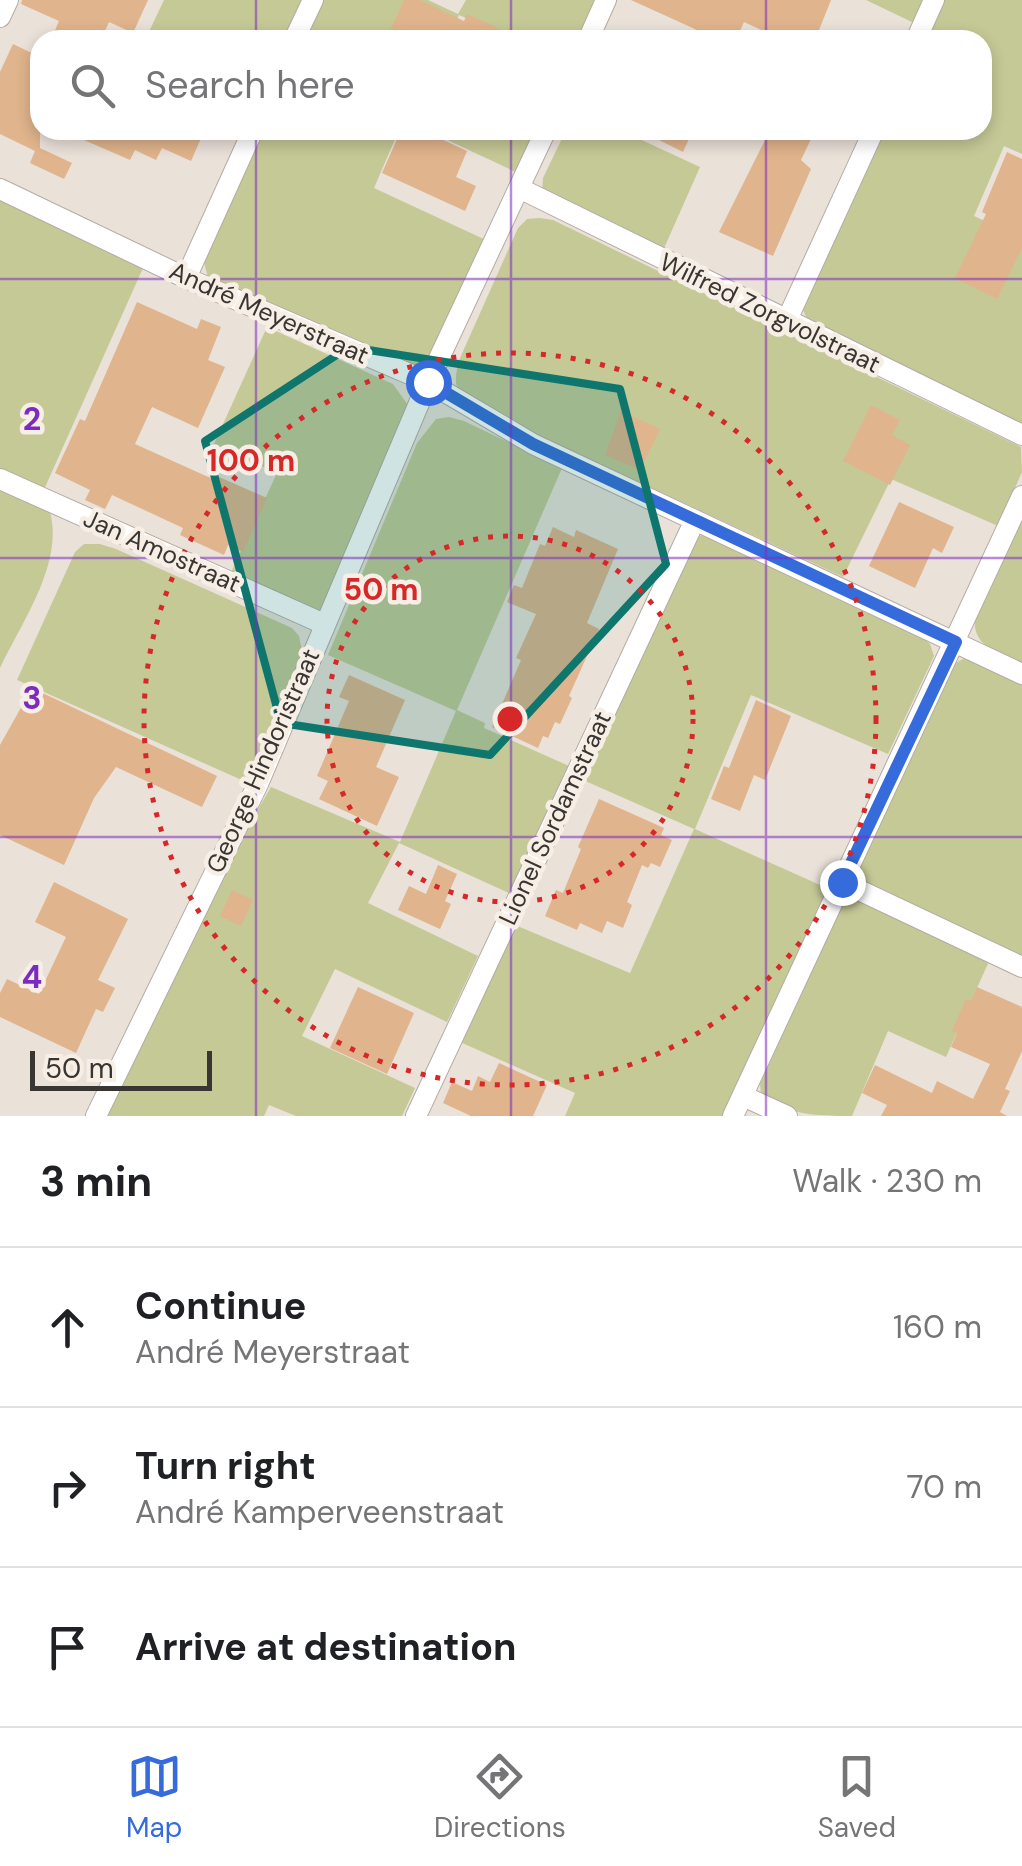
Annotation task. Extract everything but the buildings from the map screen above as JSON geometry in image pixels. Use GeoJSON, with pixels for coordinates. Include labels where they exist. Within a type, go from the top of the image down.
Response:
{"type":"FeatureCollection","features":[{"type":"Feature","properties":{"kind":"street"},"geometry":{"type":"LineString","coordinates":[[0,16],[8,0]]}},
{"type":"Feature","properties":{"kind":"street"},"geometry":{"type":"LineString","coordinates":[[298,30],[312,0]]}},
{"type":"Feature","properties":{"kind":"street"},"geometry":{"type":"LineString","coordinates":[[592,30],[606,0]]}},
{"type":"Feature","properties":{"kind":"street"},"geometry":{"type":"LineString","coordinates":[[920,30],[934,0]]}},
{"type":"Feature","properties":{"kind":"street"},"geometry":{"type":"LineString","coordinates":[[186,278],[248,140]]}},
{"type":"Feature","properties":{"kind":"street","name":"George Hindoristraat"},"geometry":{"type":"LineString","coordinates":[[96,1116],[258,784],[428,382],[541,140]]}},
{"type":"Feature","properties":{"kind":"street"},"geometry":{"type":"LineString","coordinates":[[786,322],[869,140]]}},
{"type":"Feature","properties":{"kind":"street","name":"Wilfred Zorgvolstraat"},"geometry":{"type":"LineString","coordinates":[[519,188],[1022,435]]}},
{"type":"Feature","properties":{"kind":"street","name":"André Meyerstraat"},"geometry":{"type":"LineString","coordinates":[[0,189],[186,278],[428,382],[533,444],[1022,674]]}},
{"type":"Feature","properties":{"kind":"street","name":"Jan Amostraat"},"geometry":{"type":"LineString","coordinates":[[0,479],[324,624]]}},
{"type":"Feature","properties":{"kind":"street"},"geometry":{"type":"LineString","coordinates":[[733,1116],[1022,496]]}},
{"type":"Feature","properties":{"kind":"street","name":"Lionel Sordamstraat"},"geometry":{"type":"LineString","coordinates":[[416,1116],[695,520]]}},
{"type":"Feature","properties":{"kind":"street"},"geometry":{"type":"LineString","coordinates":[[842,882],[1022,967]]}},
{"type":"Feature","properties":{"kind":"street"},"geometry":{"type":"LineString","coordinates":[[742,1096],[787,1116]]}},
{"type":"Feature","properties":{"kind":"highlighted area"},"geometry":{"type":"Polygon","coordinates":[[[349,347],[620,389],[666,564],[490,755],[281,723],[205,441],[349,347]]]}},
{"type":"Feature","properties":{"kind":"green space"},"geometry":{"type":"Polygon","coordinates":[[[164,0],[303,0],[290,30],[150,30],[164,0]]]}},
{"type":"Feature","properties":{"kind":"green space"},"geometry":{"type":"Polygon","coordinates":[[[318,0],[428,0],[458,14],[466,0],[602,0],[588,30],[493,30],[459,15],[452,30],[304,30],[318,0]]]}},
{"type":"Feature","properties":{"kind":"green space"},"geometry":{"type":"Polygon","coordinates":[[[866,0],[925,0],[914,23],[866,0]]]}},
{"type":"Feature","properties":{"kind":"green space"},"geometry":{"type":"Polygon","coordinates":[[[942,0],[1022,0],[1022,154],[1004,146],[974,216],[1022,238],[1022,424],[807,319],[803,310],[879,140],[992,140],[992,30],[928,30],[942,0]]]}},
{"type":"Feature","properties":{"kind":"green space"},"geometry":{"type":"Polygon","coordinates":[[[254,140],[395,140],[374,188],[488,241],[439,354],[420,373],[208,277],[205,248],[254,140]]]}},
{"type":"Feature","properties":{"kind":"green space"},"geometry":{"type":"Polygon","coordinates":[[[447,140],[535,140],[520,174],[447,140]]]}},
{"type":"Feature","properties":{"kind":"green space"},"geometry":{"type":"Polygon","coordinates":[[[561,140],[642,140],[700,167],[661,255],[542,192],[543,178],[561,140]]]}},
{"type":"Feature","properties":{"kind":"green space"},"geometry":{"type":"Polygon","coordinates":[[[0,200],[143,268],[42,494],[0,474],[0,200]]]}},
{"type":"Feature","properties":{"kind":"green space"},"geometry":{"type":"Polygon","coordinates":[[[527,219],[553,220],[1021,447],[1022,472],[998,526],[891,479],[843,577],[463,400],[456,380],[460,358],[518,228],[527,219]]]}},
{"type":"Feature","properties":{"kind":"green space"},"geometry":{"type":"Polygon","coordinates":[[[267,327],[393,384],[410,408],[326,610],[315,616],[227,581],[277,473],[214,444],[267,327]]]}},
{"type":"Feature","properties":{"kind":"green space"},"geometry":{"type":"Polygon","coordinates":[[[449,417],[562,468],[457,710],[485,723],[484,728],[569,766],[511,894],[399,843],[368,903],[478,956],[447,1022],[335,969],[302,1036],[415,1088],[402,1116],[296,1116],[269,1105],[264,1116],[107,1116],[239,842],[271,787],[400,842],[456,711],[328,655],[417,443],[436,419],[449,417]]]}},
{"type":"Feature","properties":{"kind":"green space"},"geometry":{"type":"Polygon","coordinates":[[[0,483],[50,512],[53,532],[38,593],[0,668],[0,483]]]}},
{"type":"Feature","properties":{"kind":"green space"},"geometry":{"type":"Polygon","coordinates":[[[1022,516],[1022,664],[983,643],[975,629],[975,619],[1022,516]]]}},
{"type":"Feature","properties":{"kind":"green space"},"geometry":{"type":"Polygon","coordinates":[[[702,535],[918,633],[930,644],[934,656],[888,754],[751,695],[695,829],[829,889],[725,1116],[565,1116],[575,1093],[460,1042],[515,925],[630,973],[694,829],[583,780],[693,540],[702,535]]]}},
{"type":"Feature","properties":{"kind":"green space"},"geometry":{"type":"Polygon","coordinates":[[[84,544],[116,549],[292,628],[299,636],[304,661],[253,785],[17,680],[75,552],[84,544]]]}},
{"type":"Feature","properties":{"kind":"green space"},"geometry":{"type":"Polygon","coordinates":[[[963,659],[1022,683],[1022,960],[854,881],[954,664],[963,659]]]}},
{"type":"Feature","properties":{"kind":"green space"},"geometry":{"type":"Polygon","coordinates":[[[848,892],[990,959],[946,1057],[888,1031],[852,1116],[804,1113],[782,1107],[761,1094],[760,1084],[848,892]]]}},
{"type":"Feature","properties":{"kind":"route"},"geometry":{"type":"LineString","coordinates":[[428,382],[533,444],[956,642],[842,882]]}}]}
